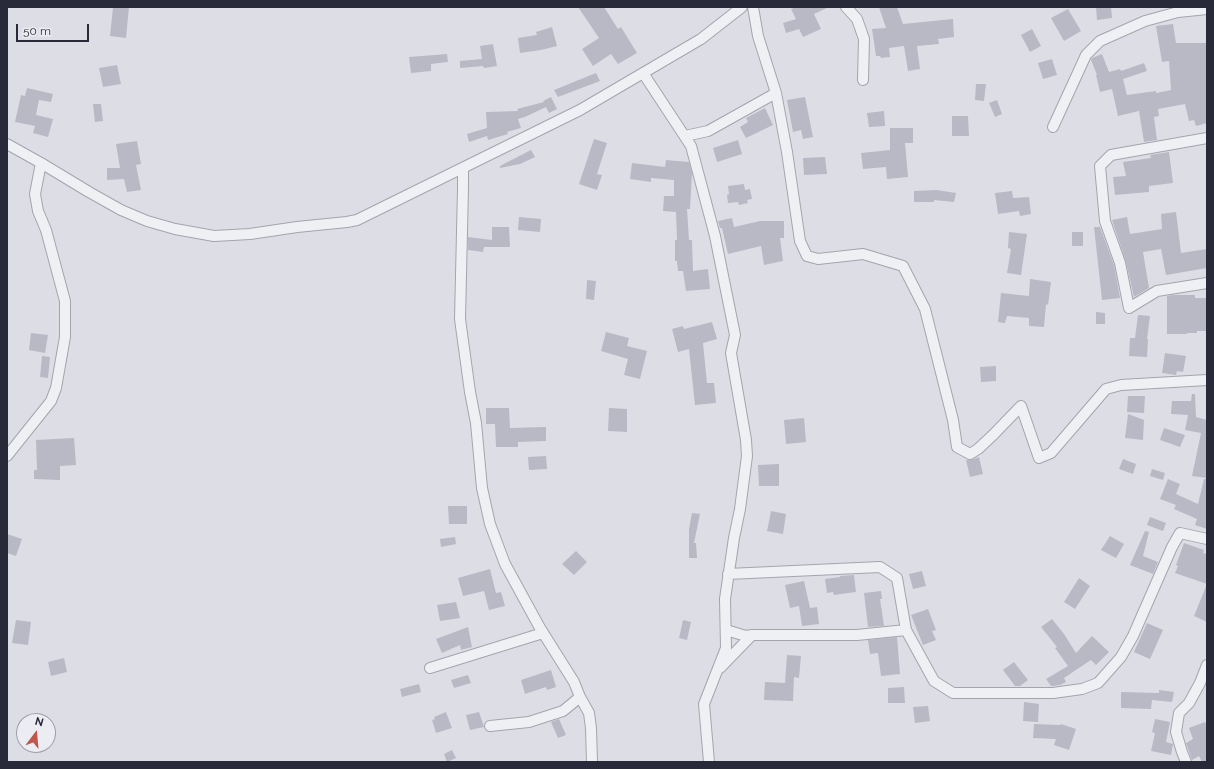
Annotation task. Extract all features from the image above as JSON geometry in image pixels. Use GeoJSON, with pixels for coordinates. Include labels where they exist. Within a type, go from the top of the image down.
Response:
{"type":"FeatureCollection","features":[{"type":"Feature","properties":{"kind":"street"},"geometry":{"type":"LineString","coordinates":[[7,144],[121,210],[148,221],[175,229],[214,236],[250,234],[347,222],[357,220],[580,110],[701,39],[742,7]]}},
{"type":"Feature","properties":{"kind":"street"},"geometry":{"type":"LineString","coordinates":[[753,7],[758,36],[776,93],[787,152],[800,241],[807,256],[818,259],[863,254],[903,266],[925,310],[953,420],[957,447],[970,454],[978,449],[1021,406],[1039,458],[1051,453],[1106,389],[1121,385],[1207,380]]}},
{"type":"Feature","properties":{"kind":"street"},"geometry":{"type":"LineString","coordinates":[[846,7],[857,19],[864,40],[863,80]]}},
{"type":"Feature","properties":{"kind":"street"},"geometry":{"type":"LineString","coordinates":[[1053,127],[1086,54],[1100,41],[1145,21],[1178,12],[1207,8]]}},
{"type":"Feature","properties":{"kind":"street"},"geometry":{"type":"LineString","coordinates":[[643,73],[691,146],[717,243],[735,335],[731,353],[746,440],[747,456],[725,599],[726,648],[704,704],[709,762]]}},
{"type":"Feature","properties":{"kind":"street"},"geometry":{"type":"LineString","coordinates":[[685,136],[708,131],[776,93]]}},
{"type":"Feature","properties":{"kind":"street"},"geometry":{"type":"LineString","coordinates":[[1207,138],[1111,155],[1100,166],[1105,221],[1120,263],[1129,308],[1157,291],[1207,283]]}},
{"type":"Feature","properties":{"kind":"street"},"geometry":{"type":"LineString","coordinates":[[7,456],[51,401],[56,388],[65,337],[64,301],[46,230],[38,211],[35,194],[41,163]]}},
{"type":"Feature","properties":{"kind":"street"},"geometry":{"type":"LineString","coordinates":[[463,168],[460,318],[470,392],[476,423],[482,488],[490,524],[505,564],[543,633],[574,682],[589,713],[592,762]]}},
{"type":"Feature","properties":{"kind":"street"},"geometry":{"type":"LineString","coordinates":[[728,574],[880,566],[897,578],[906,630],[934,681],[953,693],[1053,693],[1082,689],[1098,683],[1121,657],[1133,636],[1172,547],[1180,533],[1207,539]]}},
{"type":"Feature","properties":{"kind":"street"},"geometry":{"type":"LineString","coordinates":[[726,630],[746,636],[858,635],[906,630]]}},
{"type":"Feature","properties":{"kind":"street"},"geometry":{"type":"LineString","coordinates":[[430,668],[543,633]]}},
{"type":"Feature","properties":{"kind":"street"},"geometry":{"type":"LineString","coordinates":[[716,674],[752,635]]}},
{"type":"Feature","properties":{"kind":"street"},"geometry":{"type":"LineString","coordinates":[[1186,762],[1176,732],[1179,713],[1189,703],[1200,683],[1207,664]]}},
{"type":"Feature","properties":{"kind":"street"},"geometry":{"type":"LineString","coordinates":[[490,726],[529,722],[563,711],[580,697]]}},
{"type":"Feature","properties":{"kind":"building"},"geometry":{"type":"Polygon","coordinates":[[[113,7],[129,7],[126,38],[110,36],[113,7]]]}},
{"type":"Feature","properties":{"kind":"building"},"geometry":{"type":"Polygon","coordinates":[[[578,7],[604,7],[618,29],[621,27],[637,53],[618,64],[611,54],[593,66],[582,49],[599,38],[578,7]]]}},
{"type":"Feature","properties":{"kind":"building"},"geometry":{"type":"Polygon","coordinates":[[[796,7],[829,7],[814,14],[821,29],[803,37],[799,29],[786,33],[783,23],[796,19],[791,9],[796,7]]]}},
{"type":"Feature","properties":{"kind":"building"},"geometry":{"type":"Polygon","coordinates":[[[879,7],[897,7],[903,24],[953,19],[954,37],[938,39],[939,44],[917,46],[920,69],[908,71],[904,46],[889,48],[890,57],[881,58],[880,56],[876,56],[872,29],[886,28],[879,7]]]}},
{"type":"Feature","properties":{"kind":"building"},"geometry":{"type":"Polygon","coordinates":[[[1096,7],[1111,7],[1112,18],[1097,20],[1096,7]]]}},
{"type":"Feature","properties":{"kind":"building"},"geometry":{"type":"Polygon","coordinates":[[[1068,9],[1081,31],[1064,41],[1051,18],[1068,9]]]}},
{"type":"Feature","properties":{"kind":"building"},"geometry":{"type":"Polygon","coordinates":[[[1173,24],[1176,43],[1207,43],[1207,123],[1196,126],[1194,120],[1189,121],[1185,104],[1158,109],[1159,116],[1154,117],[1157,140],[1144,142],[1139,111],[1118,116],[1112,89],[1100,92],[1097,75],[1091,60],[1092,58],[1102,54],[1109,72],[1120,69],[1121,71],[1144,63],[1147,71],[1123,79],[1127,95],[1156,91],[1156,93],[1171,90],[1169,61],[1162,62],[1156,26],[1173,24]]]}},
{"type":"Feature","properties":{"kind":"building"},"geometry":{"type":"Polygon","coordinates":[[[552,27],[557,46],[520,53],[518,38],[537,35],[536,32],[552,27]]]}},
{"type":"Feature","properties":{"kind":"building"},"geometry":{"type":"Polygon","coordinates":[[[1032,29],[1041,46],[1030,52],[1021,35],[1032,29]]]}},
{"type":"Feature","properties":{"kind":"building"},"geometry":{"type":"Polygon","coordinates":[[[493,44],[497,66],[484,68],[483,66],[460,68],[460,61],[482,59],[480,46],[493,44]]]}},
{"type":"Feature","properties":{"kind":"building"},"geometry":{"type":"Polygon","coordinates":[[[447,54],[448,62],[431,64],[431,71],[411,73],[409,57],[447,54]]]}},
{"type":"Feature","properties":{"kind":"building"},"geometry":{"type":"Polygon","coordinates":[[[1052,59],[1057,75],[1043,79],[1038,63],[1052,59]]]}},
{"type":"Feature","properties":{"kind":"building"},"geometry":{"type":"Polygon","coordinates":[[[117,65],[121,84],[103,87],[99,68],[117,65]]]}},
{"type":"Feature","properties":{"kind":"building"},"geometry":{"type":"Polygon","coordinates":[[[596,73],[600,81],[558,97],[554,90],[596,73]]]}},
{"type":"Feature","properties":{"kind":"building"},"geometry":{"type":"Polygon","coordinates":[[[976,84],[986,84],[984,101],[975,100],[976,84]]]}},
{"type":"Feature","properties":{"kind":"building"},"geometry":{"type":"Polygon","coordinates":[[[27,88],[53,94],[51,102],[39,100],[36,115],[53,119],[48,137],[33,133],[35,126],[15,122],[21,95],[25,96],[27,88]]]}},
{"type":"Feature","properties":{"kind":"building"},"geometry":{"type":"Polygon","coordinates":[[[551,97],[557,109],[549,113],[546,107],[518,119],[521,128],[507,132],[508,134],[488,140],[487,136],[469,142],[467,134],[487,128],[486,112],[518,111],[517,109],[544,102],[543,101],[551,97]]]}},
{"type":"Feature","properties":{"kind":"building"},"geometry":{"type":"Polygon","coordinates":[[[805,97],[813,137],[803,139],[801,130],[793,132],[787,100],[805,97]]]}},
{"type":"Feature","properties":{"kind":"building"},"geometry":{"type":"Polygon","coordinates":[[[997,100],[1002,114],[995,117],[989,103],[997,100]]]}},
{"type":"Feature","properties":{"kind":"building"},"geometry":{"type":"Polygon","coordinates":[[[93,104],[101,104],[103,121],[95,122],[93,104]]]}},
{"type":"Feature","properties":{"kind":"building"},"geometry":{"type":"Polygon","coordinates":[[[765,108],[773,125],[746,138],[740,127],[748,122],[746,118],[765,108]]]}},
{"type":"Feature","properties":{"kind":"building"},"geometry":{"type":"Polygon","coordinates":[[[884,111],[885,126],[869,127],[867,113],[884,111]]]}},
{"type":"Feature","properties":{"kind":"building"},"geometry":{"type":"Polygon","coordinates":[[[952,116],[968,116],[969,136],[952,136],[952,116]]]}},
{"type":"Feature","properties":{"kind":"building"},"geometry":{"type":"Polygon","coordinates":[[[890,128],[913,128],[913,143],[905,143],[908,177],[887,179],[886,167],[863,169],[861,153],[890,150],[890,128]]]}},
{"type":"Feature","properties":{"kind":"building"},"geometry":{"type":"Polygon","coordinates":[[[594,139],[607,143],[597,174],[602,175],[597,190],[579,184],[594,139]]]}},
{"type":"Feature","properties":{"kind":"building"},"geometry":{"type":"Polygon","coordinates":[[[738,140],[742,154],[717,162],[713,148],[738,140]]]}},
{"type":"Feature","properties":{"kind":"building"},"geometry":{"type":"Polygon","coordinates":[[[137,141],[141,164],[136,165],[141,190],[127,192],[124,179],[107,180],[107,168],[120,168],[116,144],[137,141]]]}},
{"type":"Feature","properties":{"kind":"building"},"geometry":{"type":"Polygon","coordinates":[[[531,150],[535,157],[520,164],[500,168],[500,166],[531,150]]]}},
{"type":"Feature","properties":{"kind":"building"},"geometry":{"type":"Polygon","coordinates":[[[1169,152],[1173,183],[1149,186],[1149,192],[1115,195],[1113,177],[1126,176],[1123,162],[1151,158],[1150,155],[1169,152]]]}},
{"type":"Feature","properties":{"kind":"building"},"geometry":{"type":"Polygon","coordinates":[[[825,157],[827,174],[804,175],[803,158],[825,157]]]}},
{"type":"Feature","properties":{"kind":"building"},"geometry":{"type":"Polygon","coordinates":[[[666,160],[689,162],[692,173],[690,209],[687,209],[689,240],[692,240],[693,271],[708,269],[710,289],[686,291],[683,271],[678,271],[677,261],[675,261],[675,240],[677,240],[676,212],[663,211],[664,196],[674,196],[674,180],[651,178],[651,182],[630,179],[632,163],[665,167],[666,160]]]}},
{"type":"Feature","properties":{"kind":"building"},"geometry":{"type":"Polygon","coordinates":[[[744,184],[745,190],[750,189],[752,199],[747,200],[748,203],[739,205],[738,202],[728,203],[728,186],[744,184]]]}},
{"type":"Feature","properties":{"kind":"building"},"geometry":{"type":"Polygon","coordinates":[[[937,190],[956,193],[954,202],[934,200],[934,202],[914,202],[914,191],[937,190]]]}},
{"type":"Feature","properties":{"kind":"building"},"geometry":{"type":"Polygon","coordinates":[[[1012,191],[1013,198],[1029,197],[1031,214],[1020,216],[1019,211],[998,214],[995,193],[1012,191]]]}},
{"type":"Feature","properties":{"kind":"building"},"geometry":{"type":"Polygon","coordinates":[[[1176,212],[1181,253],[1207,249],[1207,268],[1166,275],[1161,249],[1143,252],[1149,288],[1134,297],[1126,262],[1112,220],[1127,217],[1130,234],[1162,229],[1161,214],[1176,212]]]}},
{"type":"Feature","properties":{"kind":"building"},"geometry":{"type":"Polygon","coordinates":[[[519,217],[541,219],[540,232],[518,230],[519,217]]]}},
{"type":"Feature","properties":{"kind":"building"},"geometry":{"type":"Polygon","coordinates":[[[732,218],[734,227],[760,221],[784,221],[784,238],[780,238],[783,261],[764,265],[761,246],[728,254],[722,228],[720,228],[718,221],[732,218]]]}},
{"type":"Feature","properties":{"kind":"building"},"geometry":{"type":"Polygon","coordinates":[[[492,227],[509,227],[510,247],[484,247],[483,252],[468,250],[468,237],[492,240],[492,227]]]}},
{"type":"Feature","properties":{"kind":"building"},"geometry":{"type":"Polygon","coordinates":[[[1094,227],[1100,227],[1114,265],[1120,298],[1102,300],[1094,227]]]}},
{"type":"Feature","properties":{"kind":"building"},"geometry":{"type":"Polygon","coordinates":[[[1009,232],[1027,234],[1021,275],[1007,273],[1011,249],[1008,248],[1009,232]]]}},
{"type":"Feature","properties":{"kind":"building"},"geometry":{"type":"Polygon","coordinates":[[[1072,232],[1083,232],[1083,246],[1072,246],[1072,232]]]}},
{"type":"Feature","properties":{"kind":"building"},"geometry":{"type":"Polygon","coordinates":[[[1030,279],[1051,282],[1048,305],[1046,304],[1044,327],[1029,326],[1029,318],[1007,316],[1005,323],[998,322],[1001,293],[1029,296],[1030,279]]]}},
{"type":"Feature","properties":{"kind":"building"},"geometry":{"type":"Polygon","coordinates":[[[587,280],[596,281],[594,300],[586,299],[587,280]]]}},
{"type":"Feature","properties":{"kind":"building"},"geometry":{"type":"Polygon","coordinates":[[[1195,295],[1195,298],[1207,298],[1207,331],[1197,331],[1197,333],[1187,334],[1167,334],[1167,296],[1195,295]]]}},
{"type":"Feature","properties":{"kind":"building"},"geometry":{"type":"Polygon","coordinates":[[[1096,312],[1105,313],[1105,324],[1096,324],[1096,312]]]}},
{"type":"Feature","properties":{"kind":"building"},"geometry":{"type":"Polygon","coordinates":[[[1138,315],[1150,316],[1147,339],[1147,357],[1129,356],[1130,338],[1135,338],[1138,315]]]}},
{"type":"Feature","properties":{"kind":"building"},"geometry":{"type":"Polygon","coordinates":[[[712,322],[717,339],[703,343],[707,383],[714,383],[716,403],[695,405],[689,349],[678,352],[672,329],[683,326],[684,329],[712,322]]]}},
{"type":"Feature","properties":{"kind":"building"},"geometry":{"type":"Polygon","coordinates":[[[606,332],[629,338],[627,346],[647,351],[640,379],[624,375],[628,359],[601,351],[606,332]]]}},
{"type":"Feature","properties":{"kind":"building"},"geometry":{"type":"Polygon","coordinates":[[[31,333],[48,335],[45,353],[29,350],[31,333]]]}},
{"type":"Feature","properties":{"kind":"building"},"geometry":{"type":"Polygon","coordinates":[[[1165,353],[1186,356],[1183,372],[1177,371],[1176,375],[1162,373],[1165,353]]]}},
{"type":"Feature","properties":{"kind":"building"},"geometry":{"type":"Polygon","coordinates":[[[42,356],[50,357],[48,378],[40,377],[42,356]]]}},
{"type":"Feature","properties":{"kind":"building"},"geometry":{"type":"Polygon","coordinates":[[[996,366],[996,381],[981,382],[980,367],[996,366]]]}},
{"type":"Feature","properties":{"kind":"building"},"geometry":{"type":"Polygon","coordinates":[[[1192,394],[1195,394],[1196,417],[1207,420],[1207,478],[1192,476],[1201,433],[1185,430],[1188,415],[1171,414],[1172,401],[1191,401],[1192,394]]]}},
{"type":"Feature","properties":{"kind":"building"},"geometry":{"type":"Polygon","coordinates":[[[1128,396],[1145,396],[1144,413],[1127,412],[1128,396]]]}},
{"type":"Feature","properties":{"kind":"building"},"geometry":{"type":"Polygon","coordinates":[[[486,408],[509,408],[510,428],[546,427],[546,441],[518,442],[518,447],[496,447],[495,424],[486,424],[486,408]]]}},
{"type":"Feature","properties":{"kind":"building"},"geometry":{"type":"Polygon","coordinates":[[[609,408],[627,409],[627,432],[608,431],[609,408]]]}},
{"type":"Feature","properties":{"kind":"building"},"geometry":{"type":"Polygon","coordinates":[[[1128,414],[1144,420],[1143,440],[1125,438],[1128,414]]]}},
{"type":"Feature","properties":{"kind":"building"},"geometry":{"type":"Polygon","coordinates":[[[804,418],[806,442],[786,444],[784,420],[804,418]]]}},
{"type":"Feature","properties":{"kind":"building"},"geometry":{"type":"Polygon","coordinates":[[[1164,428],[1185,435],[1180,447],[1160,440],[1164,428]]]}},
{"type":"Feature","properties":{"kind":"building"},"geometry":{"type":"Polygon","coordinates":[[[74,438],[76,465],[60,466],[60,480],[34,479],[34,470],[37,470],[36,440],[74,438]]]}},
{"type":"Feature","properties":{"kind":"building"},"geometry":{"type":"Polygon","coordinates":[[[546,456],[547,469],[529,470],[528,457],[546,456]]]}},
{"type":"Feature","properties":{"kind":"building"},"geometry":{"type":"Polygon","coordinates":[[[979,457],[983,474],[970,477],[966,460],[979,457]]]}},
{"type":"Feature","properties":{"kind":"building"},"geometry":{"type":"Polygon","coordinates":[[[1123,459],[1136,464],[1133,474],[1119,469],[1123,459]]]}},
{"type":"Feature","properties":{"kind":"building"},"geometry":{"type":"Polygon","coordinates":[[[779,464],[779,486],[759,486],[758,465],[779,464]]]}},
{"type":"Feature","properties":{"kind":"building"},"geometry":{"type":"Polygon","coordinates":[[[1152,469],[1165,473],[1163,480],[1150,476],[1152,469]]]}},
{"type":"Feature","properties":{"kind":"building"},"geometry":{"type":"Polygon","coordinates":[[[1168,479],[1180,484],[1176,494],[1198,504],[1204,479],[1207,479],[1207,529],[1195,525],[1197,519],[1174,509],[1176,505],[1160,499],[1168,479]]]}},
{"type":"Feature","properties":{"kind":"building"},"geometry":{"type":"Polygon","coordinates":[[[448,506],[467,506],[467,524],[449,524],[448,506]]]}},
{"type":"Feature","properties":{"kind":"building"},"geometry":{"type":"Polygon","coordinates":[[[771,511],[786,514],[783,534],[767,531],[771,511]]]}},
{"type":"Feature","properties":{"kind":"building"},"geometry":{"type":"Polygon","coordinates":[[[692,513],[700,514],[694,543],[696,543],[697,558],[689,558],[689,529],[692,513]]]}},
{"type":"Feature","properties":{"kind":"building"},"geometry":{"type":"Polygon","coordinates":[[[1150,517],[1166,523],[1163,531],[1147,525],[1150,517]]]}},
{"type":"Feature","properties":{"kind":"building"},"geometry":{"type":"Polygon","coordinates":[[[1145,531],[1149,532],[1143,556],[1158,562],[1153,574],[1130,565],[1145,531]]]}},
{"type":"Feature","properties":{"kind":"building"},"geometry":{"type":"Polygon","coordinates":[[[7,534],[22,539],[16,556],[7,553],[7,534]]]}},
{"type":"Feature","properties":{"kind":"building"},"geometry":{"type":"Polygon","coordinates":[[[1110,536],[1124,544],[1116,558],[1101,550],[1110,536]]]}},
{"type":"Feature","properties":{"kind":"building"},"geometry":{"type":"Polygon","coordinates":[[[455,537],[456,544],[441,547],[440,539],[455,537]]]}},
{"type":"Feature","properties":{"kind":"building"},"geometry":{"type":"Polygon","coordinates":[[[1184,543],[1204,550],[1203,553],[1207,554],[1207,584],[1175,573],[1178,566],[1176,565],[1184,543]]]}},
{"type":"Feature","properties":{"kind":"building"},"geometry":{"type":"Polygon","coordinates":[[[576,551],[587,562],[574,575],[562,564],[576,551]]]}},
{"type":"Feature","properties":{"kind":"building"},"geometry":{"type":"Polygon","coordinates":[[[490,569],[496,593],[501,592],[505,606],[489,610],[484,591],[463,596],[458,578],[490,569]]]}},
{"type":"Feature","properties":{"kind":"building"},"geometry":{"type":"Polygon","coordinates":[[[922,571],[926,586],[913,589],[909,574],[922,571]]]}},
{"type":"Feature","properties":{"kind":"building"},"geometry":{"type":"Polygon","coordinates":[[[854,575],[856,592],[834,595],[833,592],[827,593],[825,579],[854,575]]]}},
{"type":"Feature","properties":{"kind":"building"},"geometry":{"type":"Polygon","coordinates":[[[1079,578],[1090,586],[1075,609],[1064,602],[1079,578]]]}},
{"type":"Feature","properties":{"kind":"building"},"geometry":{"type":"Polygon","coordinates":[[[804,581],[810,608],[817,607],[819,624],[802,626],[799,606],[790,608],[785,585],[804,581]]]}},
{"type":"Feature","properties":{"kind":"building"},"geometry":{"type":"Polygon","coordinates":[[[1207,584],[1207,622],[1194,616],[1207,584]]]}},
{"type":"Feature","properties":{"kind":"building"},"geometry":{"type":"Polygon","coordinates":[[[881,591],[882,599],[880,599],[884,626],[868,627],[864,593],[881,591]]]}},
{"type":"Feature","properties":{"kind":"building"},"geometry":{"type":"Polygon","coordinates":[[[456,602],[460,618],[440,621],[437,605],[456,602]]]}},
{"type":"Feature","properties":{"kind":"building"},"geometry":{"type":"Polygon","coordinates":[[[928,609],[936,630],[932,631],[936,640],[923,645],[911,615],[928,609]]]}},
{"type":"Feature","properties":{"kind":"building"},"geometry":{"type":"Polygon","coordinates":[[[1052,619],[1076,653],[1092,636],[1109,652],[1096,665],[1091,660],[1064,678],[1066,682],[1060,685],[1051,686],[1046,679],[1068,666],[1055,648],[1057,647],[1041,627],[1052,619]]]}},
{"type":"Feature","properties":{"kind":"building"},"geometry":{"type":"Polygon","coordinates":[[[16,620],[31,622],[28,645],[12,643],[16,620]]]}},
{"type":"Feature","properties":{"kind":"building"},"geometry":{"type":"Polygon","coordinates":[[[683,620],[691,622],[687,640],[679,638],[683,620]]]}},
{"type":"Feature","properties":{"kind":"building"},"geometry":{"type":"Polygon","coordinates":[[[1147,623],[1163,630],[1150,659],[1134,652],[1147,623]]]}},
{"type":"Feature","properties":{"kind":"building"},"geometry":{"type":"Polygon","coordinates":[[[468,627],[472,647],[461,650],[460,645],[442,653],[436,639],[468,627]]]}},
{"type":"Feature","properties":{"kind":"building"},"geometry":{"type":"Polygon","coordinates":[[[897,637],[900,674],[881,676],[878,653],[870,654],[868,640],[897,637]]]}},
{"type":"Feature","properties":{"kind":"building"},"geometry":{"type":"Polygon","coordinates":[[[787,655],[801,656],[799,678],[794,677],[793,701],[764,700],[765,682],[785,683],[787,655]]]}},
{"type":"Feature","properties":{"kind":"building"},"geometry":{"type":"Polygon","coordinates":[[[64,658],[67,672],[51,676],[48,662],[64,658]]]}},
{"type":"Feature","properties":{"kind":"building"},"geometry":{"type":"Polygon","coordinates":[[[1014,662],[1028,680],[1020,686],[1015,686],[1003,670],[1014,662]]]}},
{"type":"Feature","properties":{"kind":"building"},"geometry":{"type":"Polygon","coordinates":[[[551,670],[556,687],[547,690],[546,687],[525,694],[521,680],[551,670]]]}},
{"type":"Feature","properties":{"kind":"building"},"geometry":{"type":"Polygon","coordinates":[[[468,675],[471,683],[454,688],[451,680],[468,675]]]}},
{"type":"Feature","properties":{"kind":"building"},"geometry":{"type":"Polygon","coordinates":[[[419,684],[421,692],[402,697],[400,689],[419,684]]]}},
{"type":"Feature","properties":{"kind":"building"},"geometry":{"type":"Polygon","coordinates":[[[904,687],[905,703],[888,703],[888,688],[904,687]]]}},
{"type":"Feature","properties":{"kind":"building"},"geometry":{"type":"Polygon","coordinates":[[[1159,690],[1174,692],[1172,702],[1152,700],[1151,709],[1121,708],[1121,692],[1159,693],[1159,690]]]}},
{"type":"Feature","properties":{"kind":"building"},"geometry":{"type":"Polygon","coordinates":[[[1024,702],[1039,704],[1038,722],[1023,721],[1024,702]]]}},
{"type":"Feature","properties":{"kind":"building"},"geometry":{"type":"Polygon","coordinates":[[[928,706],[930,721],[915,723],[913,707],[928,706]]]}},
{"type":"Feature","properties":{"kind":"building"},"geometry":{"type":"Polygon","coordinates":[[[446,712],[452,728],[436,733],[432,720],[435,719],[434,717],[446,712]]]}},
{"type":"Feature","properties":{"kind":"building"},"geometry":{"type":"Polygon","coordinates":[[[479,712],[484,727],[470,730],[466,715],[479,712]]]}},
{"type":"Feature","properties":{"kind":"building"},"geometry":{"type":"Polygon","coordinates":[[[559,719],[566,735],[558,738],[551,722],[559,719]]]}},
{"type":"Feature","properties":{"kind":"building"},"geometry":{"type":"Polygon","coordinates":[[[1155,719],[1170,722],[1166,742],[1173,744],[1171,755],[1151,751],[1155,733],[1152,732],[1155,719]]]}},
{"type":"Feature","properties":{"kind":"building"},"geometry":{"type":"Polygon","coordinates":[[[1205,722],[1207,727],[1207,762],[1202,762],[1199,756],[1192,760],[1186,743],[1193,739],[1189,728],[1205,722]]]}},
{"type":"Feature","properties":{"kind":"building"},"geometry":{"type":"Polygon","coordinates":[[[1034,724],[1061,724],[1076,729],[1069,750],[1054,745],[1056,739],[1033,738],[1034,724]]]}},
{"type":"Feature","properties":{"kind":"building"},"geometry":{"type":"Polygon","coordinates":[[[452,750],[456,758],[447,762],[444,754],[452,750]]]}}]}
